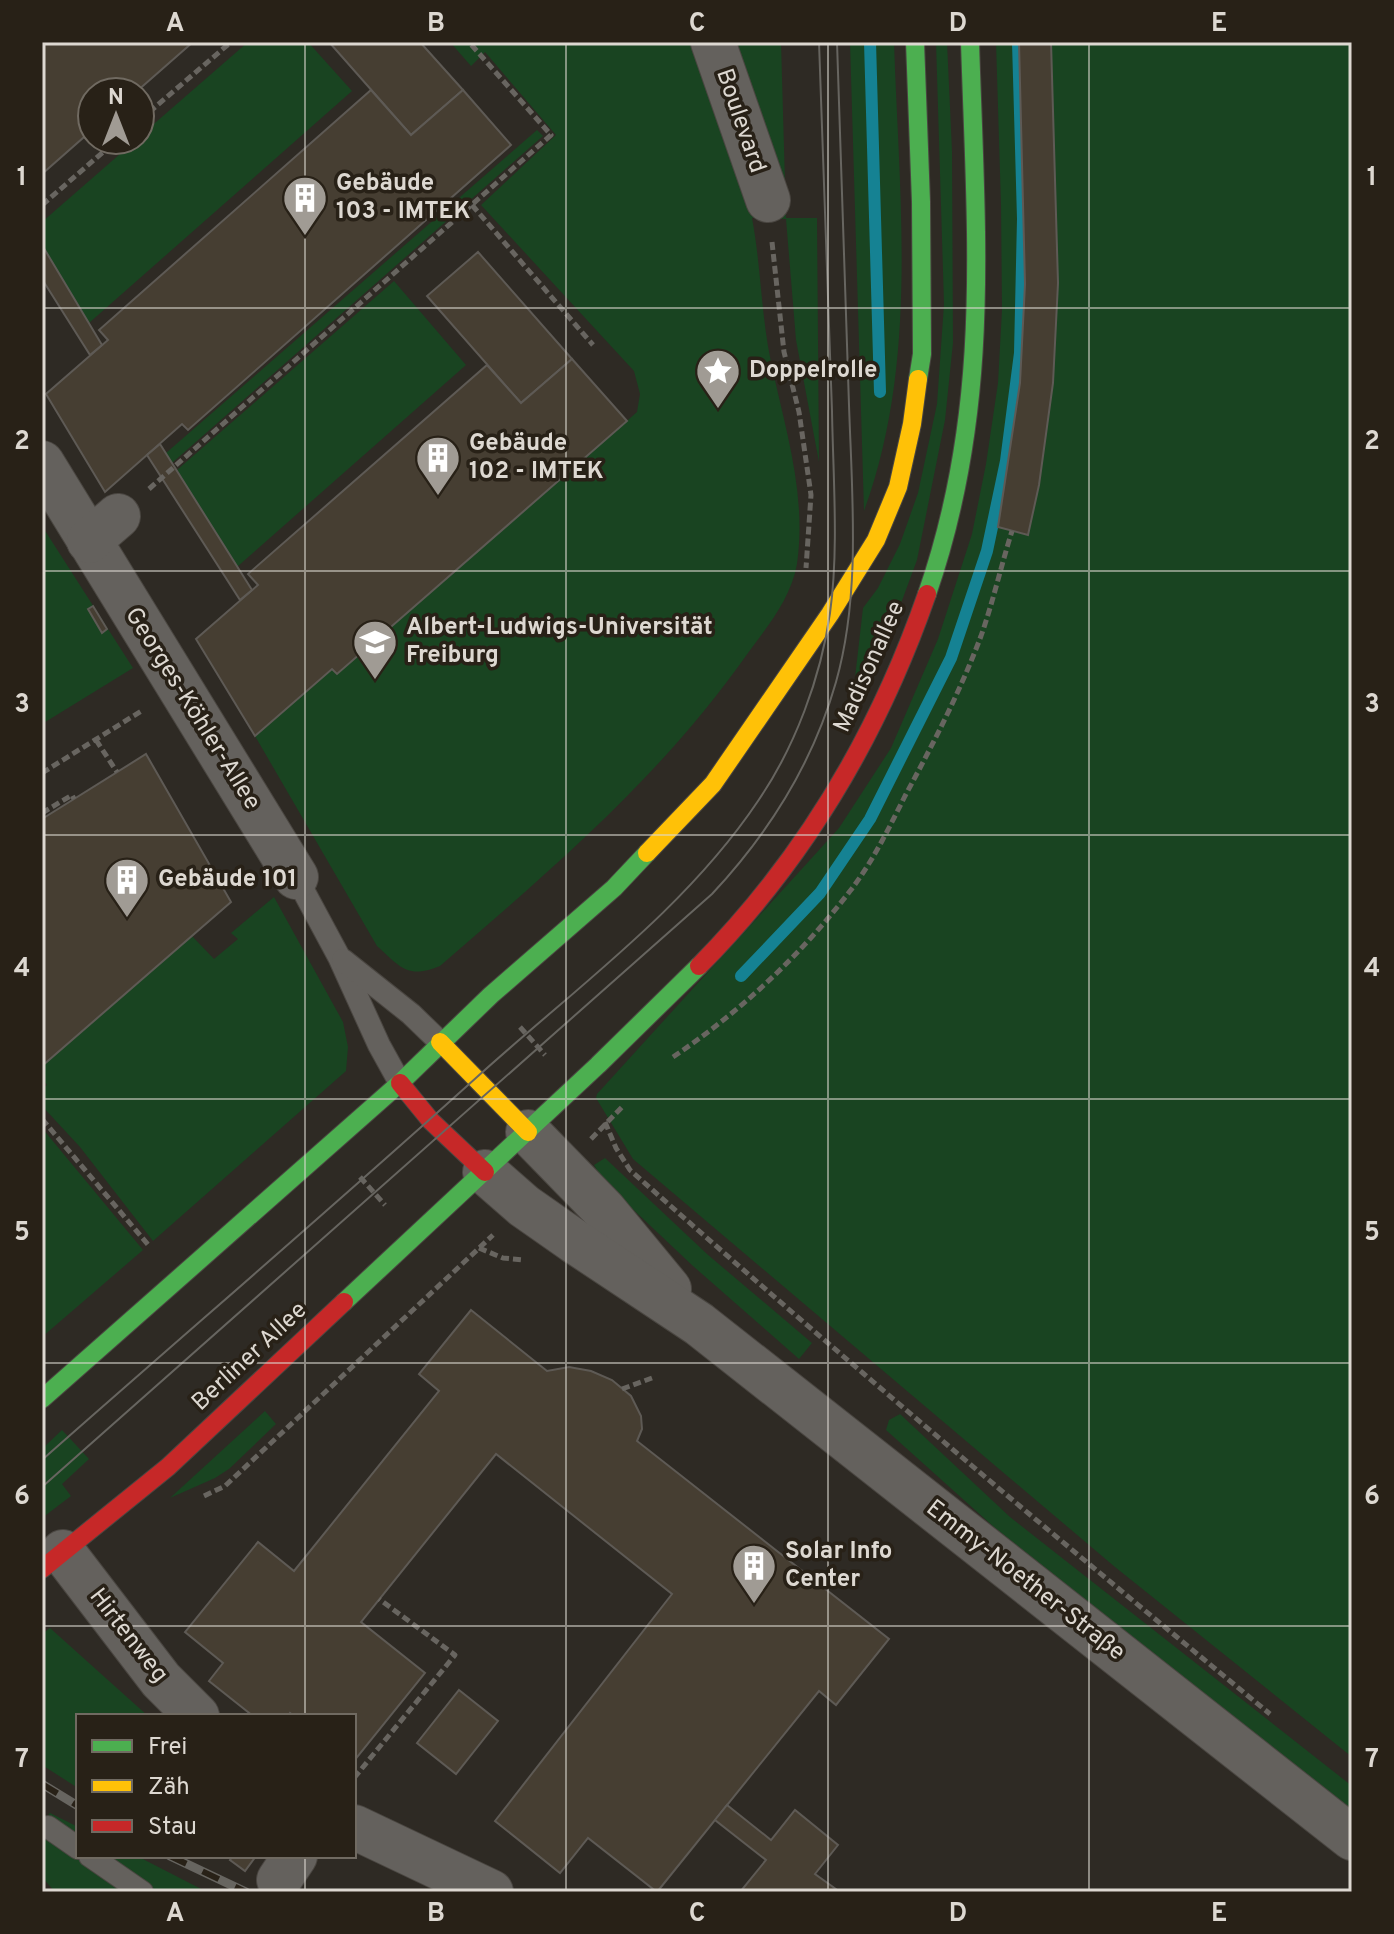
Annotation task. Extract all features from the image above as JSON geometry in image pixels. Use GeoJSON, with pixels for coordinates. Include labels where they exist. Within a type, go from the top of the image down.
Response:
{"type":"FeatureCollection","features":[{"type":"Feature","properties":{"kind":"main road"},"geometry":{"type":"LineString","coordinates":[[42,1399],[400,1083],[440,1042],[614,888],[713,784],[830,614],[876,540],[898,487],[912,424],[922,354],[921,202],[915,42]]}},
{"type":"Feature","properties":{"kind":"main road","name":"Madisonallee"},"geometry":{"type":"LineString","coordinates":[[485,1172],[576,1089],[685,980],[768,890],[819,821],[865,741],[910,646],[945,538],[962,464],[974,376],[978,302],[970,42]]}},
{"type":"Feature","properties":{"kind":"main road"},"geometry":{"type":"LineString","coordinates":[[440,1042],[528,1132]]}},
{"type":"Feature","properties":{"kind":"main road"},"geometry":{"type":"LineString","coordinates":[[400,1083],[431,1121],[485,1172]]}},
{"type":"Feature","properties":{"kind":"main road","name":"Berliner Allee"},"geometry":{"type":"LineString","coordinates":[[52,1560],[167,1468],[485,1172]]}},
{"type":"Feature","properties":{"kind":"street","name":"Boulevard"},"geometry":{"type":"LineString","coordinates":[[713,42],[768,200]]}},
{"type":"Feature","properties":{"kind":"street","name":"Georges-Köhler-Allee"},"geometry":{"type":"LineString","coordinates":[[42,463],[104,528],[178,689],[296,877]]}},
{"type":"Feature","properties":{"kind":"street","name":"Emmy-Noether-Straße"},"geometry":{"type":"LineString","coordinates":[[528,1132],[604,1210],[699,1324]]}},
{"type":"Feature","properties":{"kind":"street","name":"Emmy-Noether-Straße"},"geometry":{"type":"LineString","coordinates":[[485,1172],[524,1206],[699,1324],[1352,1838]]}},
{"type":"Feature","properties":{"kind":"street","name":"Hirtenweg"},"geometry":{"type":"LineString","coordinates":[[52,1560],[195,1714]]}},
{"type":"Feature","properties":{"kind":"street"},"geometry":{"type":"LineString","coordinates":[[356,1828],[491,1892]]}},
{"type":"Feature","properties":{"kind":"lane","name":"Georges-Köhler-Allee"},"geometry":{"type":"LineString","coordinates":[[296,877],[400,1083]]}},
{"type":"Feature","properties":{"kind":"lane","name":"Georges-Köhler-Allee"},"geometry":{"type":"LineString","coordinates":[[339,957],[411,1014],[440,1042]]}},
{"type":"Feature","properties":{"kind":"lane"},"geometry":{"type":"LineString","coordinates":[[48,1827],[76,1847]]}},
{"type":"Feature","properties":{"kind":"lane"},"geometry":{"type":"LineString","coordinates":[[93,1858],[142,1892]]}},
{"type":"Feature","properties":{"kind":"path"},"geometry":{"type":"LineString","coordinates":[[156,106],[231,42]]}},
{"type":"Feature","properties":{"kind":"path"},"geometry":{"type":"LineString","coordinates":[[104,528],[551,135],[469,42]]}},
{"type":"Feature","properties":{"kind":"path"},"geometry":{"type":"LineString","coordinates":[[42,205],[99,156]]}},
{"type":"Feature","properties":{"kind":"path"},"geometry":{"type":"LineString","coordinates":[[768,200],[784,352],[799,412],[811,495],[805,575]]}},
{"type":"Feature","properties":{"kind":"path"},"geometry":{"type":"LineString","coordinates":[[472,205],[593,345]]}},
{"type":"Feature","properties":{"kind":"path"},"geometry":{"type":"LineString","coordinates":[[670,1059],[715,1029],[766,982],[812,937],[852,888],[895,816],[952,707],[982,634],[1012,531]]}},
{"type":"Feature","properties":{"kind":"path"},"geometry":{"type":"LineString","coordinates":[[42,773],[178,689]]}},
{"type":"Feature","properties":{"kind":"path"},"geometry":{"type":"LineString","coordinates":[[96,740],[117,772]]}},
{"type":"Feature","properties":{"kind":"path"},"geometry":{"type":"LineString","coordinates":[[42,813],[72,795],[74,799]]}},
{"type":"Feature","properties":{"kind":"path"},"geometry":{"type":"LineString","coordinates":[[526,1034],[549,1060]]}},
{"type":"Feature","properties":{"kind":"path"},"geometry":{"type":"LineString","coordinates":[[627,1101],[606,1124],[630,1170],[811,1330],[1277,1719]]}},
{"type":"Feature","properties":{"kind":"path"},"geometry":{"type":"LineString","coordinates":[[42,1119],[155,1254]]}},
{"type":"Feature","properties":{"kind":"path"},"geometry":{"type":"LineString","coordinates":[[331,1143],[448,1277],[479,1248]]}},
{"type":"Feature","properties":{"kind":"path"},"geometry":{"type":"LineString","coordinates":[[622,1389],[652,1378]]}},
{"type":"Feature","properties":{"kind":"path"},"geometry":{"type":"LineString","coordinates":[[356,1776],[455,1655],[379,1599]]}},
{"type":"Feature","properties":{"kind":"green space"},"geometry":{"type":"Polygon","coordinates":[[[248,42],[308,42],[352,91],[89,323],[42,245],[42,222],[118,156],[156,156],[156,122],[248,42]]]}},
{"type":"Feature","properties":{"kind":"green space"},"geometry":{"type":"Polygon","coordinates":[[[450,42],[781,42],[786,218],[817,218],[819,462],[796,340],[786,219],[752,218],[768,344],[797,487],[799,538],[797,564],[790,588],[771,622],[714,698],[642,781],[564,857],[440,966],[412,971],[399,965],[377,946],[255,736],[332,669],[337,674],[637,412],[640,394],[634,371],[481,205],[556,135],[485,52],[471,66],[450,42]]]}},
{"type":"Feature","properties":{"kind":"green space"},"geometry":{"type":"Polygon","coordinates":[[[850,42],[894,42],[901,219],[902,279],[893,396],[881,454],[864,511],[850,42]]]}},
{"type":"Feature","properties":{"kind":"green space"},"geometry":{"type":"Polygon","coordinates":[[[936,42],[947,42],[952,151],[953,343],[945,420],[917,560],[890,633],[850,721],[863,608],[878,588],[900,544],[918,493],[937,404],[944,304],[936,42]]]}},
{"type":"Feature","properties":{"kind":"green space"},"geometry":{"type":"Polygon","coordinates":[[[996,42],[1352,42],[1352,1757],[1115,1567],[633,1159],[596,1098],[839,828],[891,748],[938,639],[972,534],[998,383],[1002,310],[996,42]]]}},
{"type":"Feature","properties":{"kind":"green space"},"geometry":{"type":"Polygon","coordinates":[[[537,130],[543,136],[172,463],[166,453],[537,130]]]}},
{"type":"Feature","properties":{"kind":"green space"},"geometry":{"type":"Polygon","coordinates":[[[394,281],[466,365],[237,567],[177,470],[394,281]]]}},
{"type":"Feature","properties":{"kind":"green space"},"geometry":{"type":"Polygon","coordinates":[[[42,526],[133,668],[42,724],[42,526]]]}},
{"type":"Feature","properties":{"kind":"green space"},"geometry":{"type":"Polygon","coordinates":[[[274,897],[343,1022],[348,1047],[346,1071],[153,1241],[80,1147],[42,1106],[42,1088],[47,1085],[42,1079],[42,1066],[192,936],[214,959],[238,939],[231,933],[274,897]]]}},
{"type":"Feature","properties":{"kind":"green space"},"geometry":{"type":"Polygon","coordinates":[[[42,1128],[143,1250],[42,1337],[42,1128]]]}},
{"type":"Feature","properties":{"kind":"green space"},"geometry":{"type":"Polygon","coordinates":[[[605,1158],[707,1254],[812,1343],[799,1359],[604,1182],[594,1165],[605,1158]]]}},
{"type":"Feature","properties":{"kind":"green space"},"geometry":{"type":"Polygon","coordinates":[[[265,1411],[276,1424],[229,1469],[170,1498],[265,1411]]]}},
{"type":"Feature","properties":{"kind":"green space"},"geometry":{"type":"Polygon","coordinates":[[[900,1414],[1010,1517],[1352,1786],[1352,1811],[994,1527],[886,1430],[889,1420],[900,1414]]]}},
{"type":"Feature","properties":{"kind":"green space"},"geometry":{"type":"Polygon","coordinates":[[[62,1430],[89,1459],[62,1484],[71,1496],[42,1518],[42,1449],[62,1430]]]}},
{"type":"Feature","properties":{"kind":"green space"},"geometry":{"type":"Polygon","coordinates":[[[50,1628],[146,1714],[76,1714],[76,1787],[42,1765],[42,1634],[50,1628]]]}},
{"type":"Feature","properties":{"kind":"green space"},"geometry":{"type":"Polygon","coordinates":[[[50,1813],[76,1826],[76,1858],[141,1858],[207,1892],[55,1892],[42,1877],[42,1822],[50,1813]]]}},
{"type":"Feature","properties":{"kind":"building"},"geometry":{"type":"Polygon","coordinates":[[[42,42],[193,42],[154,76],[76,76],[76,144],[42,174],[42,42]]]}},
{"type":"Feature","properties":{"kind":"building"},"geometry":{"type":"Polygon","coordinates":[[[329,42],[420,42],[463,90],[411,135],[329,42]]]}},
{"type":"Feature","properties":{"kind":"building"},"geometry":{"type":"Polygon","coordinates":[[[1019,42],[1051,42],[1058,283],[1053,383],[1039,485],[1028,535],[998,527],[1020,383],[1025,284],[1019,42]]]}},
{"type":"Feature","properties":{"kind":"building","name":"Gebäude 103 - IMTEK"},"geometry":{"type":"Polygon","coordinates":[[[371,90],[411,135],[463,90],[511,145],[188,430],[182,424],[105,492],[46,394],[108,340],[99,330],[371,90]]]}},
{"type":"Feature","properties":{"kind":"building"},"geometry":{"type":"Polygon","coordinates":[[[42,245],[102,345],[90,355],[42,279],[42,245]]]}},
{"type":"Feature","properties":{"kind":"building"},"geometry":{"type":"Polygon","coordinates":[[[478,252],[572,359],[521,403],[427,296],[478,252]]]}},
{"type":"Feature","properties":{"kind":"building","name":"Gebäude 102 - IMTEK"},"geometry":{"type":"Polygon","coordinates":[[[572,359],[627,421],[337,674],[332,669],[255,736],[196,639],[258,585],[248,574],[487,365],[521,403],[572,359]]]}},
{"type":"Feature","properties":{"kind":"building"},"geometry":{"type":"Polygon","coordinates":[[[160,444],[252,590],[240,600],[147,455],[160,444]]]}},
{"type":"Feature","properties":{"kind":"building"},"geometry":{"type":"Polygon","coordinates":[[[93,606],[107,629],[102,633],[88,609],[93,606]]]}},
{"type":"Feature","properties":{"kind":"building","name":"Gebäude 101"},"geometry":{"type":"Polygon","coordinates":[[[146,754],[231,902],[42,1066],[42,819],[146,754]]]}},
{"type":"Feature","properties":{"kind":"building","name":"Solar Info Center"},"geometry":{"type":"Polygon","coordinates":[[[471,1310],[547,1371],[569,1367],[591,1371],[612,1380],[631,1396],[641,1416],[642,1429],[637,1441],[889,1639],[836,1705],[819,1691],[657,1892],[588,1838],[560,1873],[495,1821],[672,1594],[496,1454],[361,1622],[425,1673],[356,1759],[356,1714],[250,1714],[209,1681],[223,1663],[185,1632],[258,1542],[294,1571],[439,1391],[419,1374],[471,1310]]]}},
{"type":"Feature","properties":{"kind":"building"},"geometry":{"type":"Polygon","coordinates":[[[459,1690],[498,1721],[456,1774],[417,1743],[459,1690]]]}},
{"type":"Feature","properties":{"kind":"building"},"geometry":{"type":"Polygon","coordinates":[[[727,1805],[771,1840],[795,1810],[838,1845],[815,1874],[840,1892],[740,1892],[766,1860],[715,1820],[727,1805]]]}},
{"type":"Feature","properties":{"kind":"building"},"geometry":{"type":"Polygon","coordinates":[[[232,1858],[255,1858],[245,1871],[230,1860],[232,1858]]]}},
{"type":"Feature","properties":{"kind":"waterway"},"geometry":{"type":"LineString","coordinates":[[870,42],[880,392]]}},
{"type":"Feature","properties":{"kind":"waterway"},"geometry":{"type":"LineString","coordinates":[[741,976],[820,893],[870,819],[951,658],[987,551],[1006,461],[1020,353],[1023,219],[1018,42]]}},
{"type":"Feature","properties":{"kind":"tram line"},"geometry":{"type":"LineString","coordinates":[[42,1460],[663,913],[729,841],[784,758],[820,662],[833,589],[835,512],[819,42]]}},
{"type":"Feature","properties":{"kind":"tram line"},"geometry":{"type":"LineString","coordinates":[[42,1487],[712,894],[752,847],[802,769],[836,682],[844,649],[852,580],[853,509],[837,42]]}},
{"type":"Feature","properties":{"kind":"railway"},"geometry":{"type":"LineString","coordinates":[[42,1784],[76,1805]]}},
{"type":"Feature","properties":{"kind":"railway"},"geometry":{"type":"LineString","coordinates":[[174,1858],[246,1892]]}},
{"type":"Feature","properties":{"kind":"traffic: fast"},"geometry":{"type":"LineString","coordinates":[[915,42],[921,202],[922,354],[918,379]]}},
{"type":"Feature","properties":{"kind":"traffic: fast"},"geometry":{"type":"LineString","coordinates":[[927,594],[948,525],[971,388],[976,252],[970,42]]}},
{"type":"Feature","properties":{"kind":"traffic: fast"},"geometry":{"type":"LineString","coordinates":[[42,1399],[400,1083],[491,995],[614,888],[647,853]]}},
{"type":"Feature","properties":{"kind":"traffic: fast"},"geometry":{"type":"LineString","coordinates":[[344,1302],[598,1065],[699,966]]}},
{"type":"Feature","properties":{"kind":"traffic: slow"},"geometry":{"type":"LineString","coordinates":[[647,853],[713,784],[830,614],[876,540],[898,487],[918,379]]}},
{"type":"Feature","properties":{"kind":"traffic: slow"},"geometry":{"type":"LineString","coordinates":[[440,1042],[528,1132]]}},
{"type":"Feature","properties":{"kind":"traffic: jam"},"geometry":{"type":"LineString","coordinates":[[699,966],[772,883],[834,793],[885,697],[927,594]]}},
{"type":"Feature","properties":{"kind":"traffic: jam"},"geometry":{"type":"LineString","coordinates":[[400,1083],[431,1121],[485,1172]]}},
{"type":"Feature","properties":{"kind":"traffic: jam"},"geometry":{"type":"LineString","coordinates":[[42,1569],[168,1467],[344,1302]]}},
{"type":"Feature","properties":{"kind":"place","name":"Gebäude 103 - IMTEK"},"geometry":{"type":"Point","coordinates":[305,237]}},
{"type":"Feature","properties":{"kind":"place","name":"Doppelrolle"},"geometry":{"type":"Point","coordinates":[718,410]}},
{"type":"Feature","properties":{"kind":"place","name":"Gebäude 102 - IMTEK"},"geometry":{"type":"Point","coordinates":[438,497]}},
{"type":"Feature","properties":{"kind":"place","name":"Albert-Ludwigs-Universität Freiburg"},"geometry":{"type":"Point","coordinates":[375,681]}},
{"type":"Feature","properties":{"kind":"place","name":"Gebäude 101"},"geometry":{"type":"Point","coordinates":[127,919]}},
{"type":"Feature","properties":{"kind":"place","name":"Solar Info Center"},"geometry":{"type":"Point","coordinates":[754,1605]}}]}
